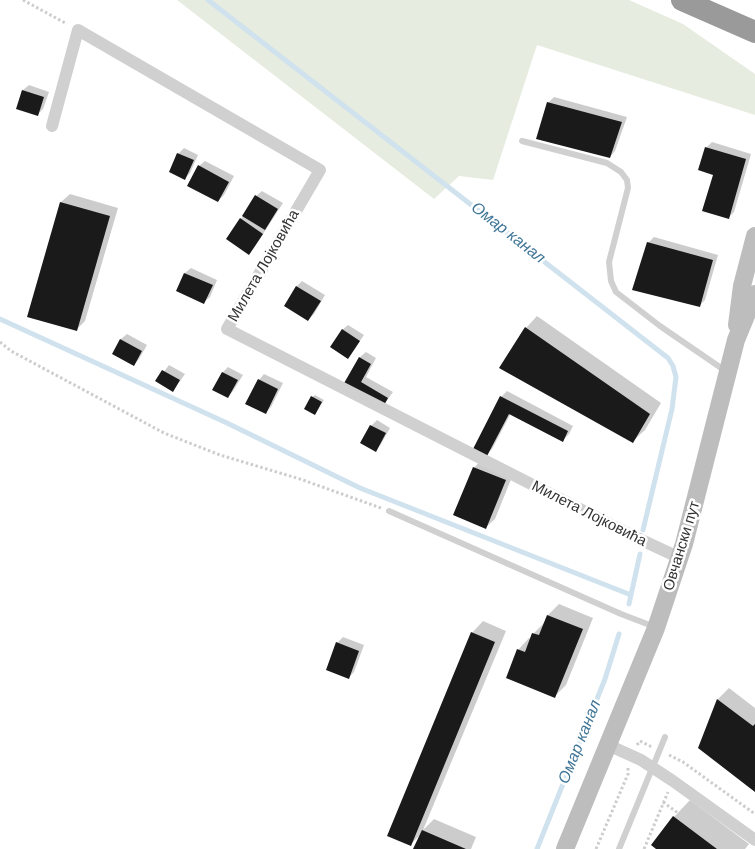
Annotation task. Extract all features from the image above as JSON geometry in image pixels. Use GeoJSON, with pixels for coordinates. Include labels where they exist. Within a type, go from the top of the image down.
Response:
{"type":"FeatureCollection","features":[{"type":"Feature","properties":{"kind":"highway"},"geometry":{"type":"LineString","coordinates":[[682,0],[755,32]]}},
{"type":"Feature","properties":{"kind":"street"},"geometry":{"type":"LineString","coordinates":[[52,126],[78,30]]}},
{"type":"Feature","properties":{"kind":"street","name":"Милета Лојковића"},"geometry":{"type":"LineString","coordinates":[[78,30],[320,170],[227,329],[615,527],[680,558]]}},
{"type":"Feature","properties":{"kind":"street","name":"Овчански пут"},"geometry":{"type":"LineString","coordinates":[[736,340],[737,315],[755,236]]}},
{"type":"Feature","properties":{"kind":"street","name":"Овчански пут"},"geometry":{"type":"LineString","coordinates":[[564,849],[656,628],[680,558],[736,340],[755,294]]}},
{"type":"Feature","properties":{"kind":"street"},"geometry":{"type":"LineString","coordinates":[[608,745],[632,755],[653,768],[755,840]]}},
{"type":"Feature","properties":{"kind":"lane"},"geometry":{"type":"LineString","coordinates":[[522,141],[607,163],[621,172],[627,180],[628,188],[608,262],[611,281],[616,292],[660,326],[728,373]]}},
{"type":"Feature","properties":{"kind":"lane"},"geometry":{"type":"LineString","coordinates":[[389,511],[656,628]]}},
{"type":"Feature","properties":{"kind":"lane"},"geometry":{"type":"LineString","coordinates":[[619,849],[665,737]]}},
{"type":"Feature","properties":{"kind":"path"},"geometry":{"type":"LineString","coordinates":[[23,0],[78,30]]}},
{"type":"Feature","properties":{"kind":"path"},"geometry":{"type":"LineString","coordinates":[[0,342],[12,351],[164,433],[220,455],[300,479],[389,511]]}},
{"type":"Feature","properties":{"kind":"path"},"geometry":{"type":"LineString","coordinates":[[644,849],[663,802],[683,762]]}},
{"type":"Feature","properties":{"kind":"path"},"geometry":{"type":"LineString","coordinates":[[663,802],[727,849]]}},
{"type":"Feature","properties":{"kind":"shaded area"},"geometry":{"type":"Polygon","coordinates":[[[177,0],[629,0],[683,24],[755,74],[755,115],[537,45],[493,180],[459,176],[434,199],[177,0]]]}},
{"type":"Feature","properties":{"kind":"building"},"geometry":{"type":"Polygon","coordinates":[[[22,90],[44,97],[38,116],[16,109],[22,90]]]}},
{"type":"Feature","properties":{"kind":"building"},"geometry":{"type":"Polygon","coordinates":[[[547,102],[622,122],[610,158],[536,139],[547,102]]]}},
{"type":"Feature","properties":{"kind":"building"},"geometry":{"type":"Polygon","coordinates":[[[705,147],[746,159],[729,219],[702,211],[713,175],[698,170],[705,147]]]}},
{"type":"Feature","properties":{"kind":"building"},"geometry":{"type":"Polygon","coordinates":[[[177,153],[194,160],[185,180],[169,172],[177,153]]]}},
{"type":"Feature","properties":{"kind":"building"},"geometry":{"type":"Polygon","coordinates":[[[198,165],[229,182],[218,202],[187,186],[198,165]]]}},
{"type":"Feature","properties":{"kind":"building"},"geometry":{"type":"Polygon","coordinates":[[[255,195],[278,209],[265,230],[242,216],[255,195]]]}},
{"type":"Feature","properties":{"kind":"building"},"geometry":{"type":"Polygon","coordinates":[[[60,202],[110,216],[77,331],[27,317],[60,202]]]}},
{"type":"Feature","properties":{"kind":"building"},"geometry":{"type":"Polygon","coordinates":[[[240,218],[263,234],[249,255],[226,239],[240,218]]]}},
{"type":"Feature","properties":{"kind":"building"},"geometry":{"type":"Polygon","coordinates":[[[647,242],[713,260],[700,307],[632,290],[647,242]]]}},
{"type":"Feature","properties":{"kind":"building"},"geometry":{"type":"Polygon","coordinates":[[[184,273],[213,285],[204,304],[176,291],[184,273]]]}},
{"type":"Feature","properties":{"kind":"building"},"geometry":{"type":"Polygon","coordinates":[[[296,286],[321,301],[308,321],[284,306],[296,286]]]}},
{"type":"Feature","properties":{"kind":"building"},"geometry":{"type":"Polygon","coordinates":[[[525,327],[650,414],[633,443],[499,368],[525,327]]]}},
{"type":"Feature","properties":{"kind":"building"},"geometry":{"type":"Polygon","coordinates":[[[342,329],[360,341],[348,359],[330,347],[342,329]]]}},
{"type":"Feature","properties":{"kind":"building"},"geometry":{"type":"Polygon","coordinates":[[[120,339],[142,351],[134,366],[112,354],[120,339]]]}},
{"type":"Feature","properties":{"kind":"building"},"geometry":{"type":"Polygon","coordinates":[[[359,357],[371,364],[361,382],[388,398],[383,407],[343,385],[359,357]]]}},
{"type":"Feature","properties":{"kind":"building"},"geometry":{"type":"Polygon","coordinates":[[[162,370],[180,380],[173,392],[155,381],[162,370]]]}},
{"type":"Feature","properties":{"kind":"building"},"geometry":{"type":"Polygon","coordinates":[[[222,372],[238,380],[228,398],[212,390],[222,372]]]}},
{"type":"Feature","properties":{"kind":"building"},"geometry":{"type":"Polygon","coordinates":[[[258,379],[278,389],[266,414],[245,404],[258,379]]]}},
{"type":"Feature","properties":{"kind":"building"},"geometry":{"type":"Polygon","coordinates":[[[311,396],[322,402],[315,415],[304,409],[311,396]]]}},
{"type":"Feature","properties":{"kind":"building"},"geometry":{"type":"Polygon","coordinates":[[[500,396],[568,431],[563,442],[509,414],[487,456],[473,449],[500,396]]]}},
{"type":"Feature","properties":{"kind":"building"},"geometry":{"type":"Polygon","coordinates":[[[370,425],[386,433],[376,452],[360,443],[370,425]]]}},
{"type":"Feature","properties":{"kind":"building"},"geometry":{"type":"Polygon","coordinates":[[[473,467],[506,480],[486,529],[453,515],[473,467]]]}},
{"type":"Feature","properties":{"kind":"building"},"geometry":{"type":"Polygon","coordinates":[[[547,615],[583,629],[555,698],[506,678],[517,649],[525,652],[532,633],[539,635],[547,615]]]}},
{"type":"Feature","properties":{"kind":"building"},"geometry":{"type":"Polygon","coordinates":[[[471,632],[495,642],[411,846],[387,836],[471,632]]]}},
{"type":"Feature","properties":{"kind":"building"},"geometry":{"type":"Polygon","coordinates":[[[336,642],[359,651],[349,679],[326,670],[336,642]]]}},
{"type":"Feature","properties":{"kind":"building"},"geometry":{"type":"Polygon","coordinates":[[[717,699],[753,726],[755,724],[755,792],[698,748],[717,699]]]}},
{"type":"Feature","properties":{"kind":"building"},"geometry":{"type":"Polygon","coordinates":[[[673,816],[717,849],[656,849],[651,845],[673,816]]]}},
{"type":"Feature","properties":{"kind":"building"},"geometry":{"type":"Polygon","coordinates":[[[422,830],[466,849],[413,849],[422,830]]]}},
{"type":"Feature","properties":{"kind":"waterway","name":"Омар канал"},"geometry":{"type":"LineString","coordinates":[[208,0],[668,358],[673,366],[676,377],[672,409],[643,530]]}},
{"type":"Feature","properties":{"kind":"waterway"},"geometry":{"type":"LineString","coordinates":[[0,319],[227,423],[360,488],[631,595]]}},
{"type":"Feature","properties":{"kind":"waterway","name":"Омар канал"},"geometry":{"type":"LineString","coordinates":[[629,604],[640,554]]}},
{"type":"Feature","properties":{"kind":"waterway","name":"Омар канал"},"geometry":{"type":"LineString","coordinates":[[537,849],[605,679],[619,634]]}}]}
